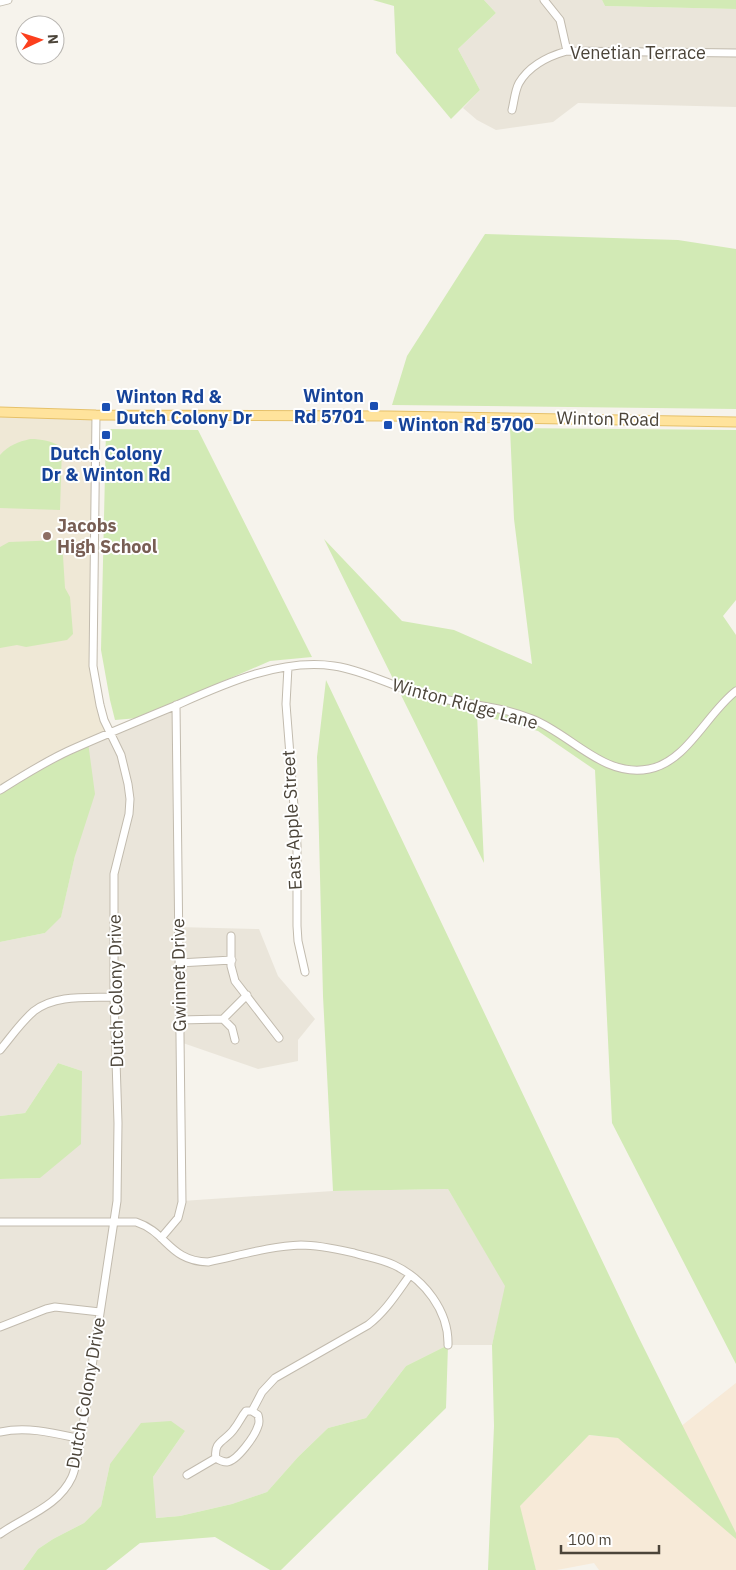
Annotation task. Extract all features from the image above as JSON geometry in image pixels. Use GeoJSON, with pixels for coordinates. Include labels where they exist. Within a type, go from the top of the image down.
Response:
{"type":"FeatureCollection","features":[{"type":"Feature","properties":{"kind":"main road","name":"Winton Road"},"geometry":{"type":"LineString","coordinates":[[0,412],[96,416],[388,416],[736,422]]}},
{"type":"Feature","properties":{"kind":"street"},"geometry":{"type":"LineString","coordinates":[[0,2],[8,0]]}},
{"type":"Feature","properties":{"kind":"street"},"geometry":{"type":"LineString","coordinates":[[544,0],[560,20],[567,51]]}},
{"type":"Feature","properties":{"kind":"street","name":"Venetian Terrace"},"geometry":{"type":"LineString","coordinates":[[512,110],[519,84],[535,66],[555,54],[567,51],[736,53]]}},
{"type":"Feature","properties":{"kind":"street","name":"Dutch Colony Drive"},"geometry":{"type":"LineString","coordinates":[[0,1534],[48,1505],[62,1492],[72,1476],[81,1439],[117,1201],[118,1141],[114,997],[114,874],[130,814],[130,798],[125,769],[100,706],[93,666],[96,416]]}},
{"type":"Feature","properties":{"kind":"street","name":"Winton Ridge Lane"},"geometry":{"type":"LineString","coordinates":[[0,790],[74,748],[148,716],[215,688],[288,667],[334,666],[364,674],[390,685],[423,695],[518,714],[547,726],[608,765],[628,770],[656,768],[673,758],[736,691]]}},
{"type":"Feature","properties":{"kind":"street","name":"East Apple Street"},"geometry":{"type":"LineString","coordinates":[[288,667],[286,704],[297,845],[297,926],[298,941],[305,972]]}},
{"type":"Feature","properties":{"kind":"street","name":"Gwinnet Drive"},"geometry":{"type":"LineString","coordinates":[[160,1238],[178,1218],[182,1202],[176,705]]}},
{"type":"Feature","properties":{"kind":"street"},"geometry":{"type":"LineString","coordinates":[[231,936],[232,972],[235,981],[247,994],[279,1038]]}},
{"type":"Feature","properties":{"kind":"street"},"geometry":{"type":"LineString","coordinates":[[179,963],[232,960]]}},
{"type":"Feature","properties":{"kind":"street"},"geometry":{"type":"LineString","coordinates":[[180,1020],[223,1019],[247,994]]}},
{"type":"Feature","properties":{"kind":"street"},"geometry":{"type":"LineString","coordinates":[[0,1050],[28,1017],[50,1002],[67,998],[114,997]]}},
{"type":"Feature","properties":{"kind":"street"},"geometry":{"type":"LineString","coordinates":[[223,1019],[232,1028],[235,1040]]}},
{"type":"Feature","properties":{"kind":"street"},"geometry":{"type":"LineString","coordinates":[[0,1222],[129,1221],[142,1224],[181,1256],[198,1262],[208,1262],[285,1247],[316,1246],[386,1262],[410,1275],[428,1291],[440,1311],[447,1331],[448,1346]]}},
{"type":"Feature","properties":{"kind":"street"},"geometry":{"type":"LineString","coordinates":[[252,1411],[262,1392],[275,1378],[368,1325],[378,1317],[410,1275]]}},
{"type":"Feature","properties":{"kind":"street"},"geometry":{"type":"LineString","coordinates":[[0,1328],[46,1308],[55,1307],[100,1312]]}},
{"type":"Feature","properties":{"kind":"street"},"geometry":{"type":"LineString","coordinates":[[246,1411],[252,1411],[258,1415],[260,1420],[258,1427],[249,1443],[231,1460],[226,1462],[216,1458],[214,1451],[218,1443],[235,1428],[246,1411]]}},
{"type":"Feature","properties":{"kind":"street"},"geometry":{"type":"LineString","coordinates":[[0,1432],[31,1430],[81,1439]]}},
{"type":"Feature","properties":{"kind":"street"},"geometry":{"type":"LineString","coordinates":[[187,1475],[216,1458]]}},
{"type":"Feature","properties":{"kind":"shaded area"},"geometry":{"type":"Polygon","coordinates":[[[484,0],[602,0],[605,6],[736,9],[736,107],[578,103],[553,122],[496,130],[477,120],[463,108],[480,90],[458,49],[496,13],[484,0]]]}},
{"type":"Feature","properties":{"kind":"shaded area","name":"Jacobs High School"},"geometry":{"type":"Polygon","coordinates":[[[0,412],[96,415],[93,666],[111,733],[0,790],[0,412]]]}},
{"type":"Feature","properties":{"kind":"shaded area"},"geometry":{"type":"Polygon","coordinates":[[[176,705],[177,927],[259,929],[278,976],[315,1019],[298,1040],[298,1061],[258,1069],[180,1042],[182,1201],[333,1191],[448,1189],[506,1286],[492,1345],[448,1345],[406,1366],[366,1418],[328,1428],[298,1457],[267,1492],[232,1504],[180,1516],[155,1518],[153,1477],[185,1431],[110,1464],[101,1506],[84,1523],[38,1549],[23,1570],[0,1570],[0,1179],[40,1178],[82,1071],[58,1063],[25,1113],[0,1116],[0,942],[45,933],[61,916],[75,856],[88,742],[176,705]]]}},
{"type":"Feature","properties":{"kind":"shaded area"},"geometry":{"type":"Polygon","coordinates":[[[736,1383],[736,1570],[599,1570],[594,1563],[557,1570],[536,1570],[519,1506],[588,1435],[661,1442],[736,1383]]]}},
{"type":"Feature","properties":{"kind":"green space"},"geometry":{"type":"Polygon","coordinates":[[[373,0],[484,0],[496,13],[458,49],[480,90],[451,119],[396,53],[394,6],[373,0]]]}},
{"type":"Feature","properties":{"kind":"green space"},"geometry":{"type":"Polygon","coordinates":[[[602,0],[736,0],[736,9],[605,6],[602,0]]]}},
{"type":"Feature","properties":{"kind":"green space"},"geometry":{"type":"Polygon","coordinates":[[[485,234],[678,240],[736,249],[736,409],[392,405],[407,356],[485,234]]]}},
{"type":"Feature","properties":{"kind":"green space"},"geometry":{"type":"Polygon","coordinates":[[[510,428],[736,430],[736,600],[723,616],[736,635],[736,1364],[612,1123],[595,770],[538,731],[477,714],[484,863],[324,539],[402,621],[454,630],[532,664],[514,519],[510,428]]]}},
{"type":"Feature","properties":{"kind":"green space"},"geometry":{"type":"Polygon","coordinates":[[[106,429],[198,430],[312,657],[270,661],[138,718],[115,720],[101,650],[106,429]]]}},
{"type":"Feature","properties":{"kind":"green space"},"geometry":{"type":"Polygon","coordinates":[[[30,439],[39,439],[62,447],[60,510],[0,508],[0,455],[14,444],[30,439]]]}},
{"type":"Feature","properties":{"kind":"green space"},"geometry":{"type":"Polygon","coordinates":[[[62,540],[65,588],[70,597],[73,634],[67,640],[26,647],[17,645],[0,648],[0,547],[9,542],[62,540]]]}},
{"type":"Feature","properties":{"kind":"green space"},"geometry":{"type":"Polygon","coordinates":[[[326,680],[637,1334],[736,1533],[736,1539],[618,1438],[589,1435],[520,1506],[536,1570],[488,1570],[494,1426],[492,1345],[505,1286],[448,1189],[333,1191],[323,996],[317,757],[326,680]]]}},
{"type":"Feature","properties":{"kind":"green space"},"geometry":{"type":"Polygon","coordinates":[[[88,742],[95,794],[75,856],[61,917],[45,933],[0,942],[0,790],[88,742]]]}},
{"type":"Feature","properties":{"kind":"green space"},"geometry":{"type":"Polygon","coordinates":[[[58,1063],[82,1071],[81,1144],[40,1178],[0,1179],[0,1116],[25,1113],[58,1063]]]}},
{"type":"Feature","properties":{"kind":"green space"},"geometry":{"type":"Polygon","coordinates":[[[448,1345],[446,1408],[281,1570],[270,1570],[215,1537],[140,1543],[106,1570],[23,1570],[38,1549],[84,1523],[101,1506],[110,1464],[141,1423],[171,1421],[185,1431],[153,1477],[156,1518],[180,1516],[232,1504],[267,1492],[298,1457],[328,1428],[366,1418],[406,1366],[448,1345]]]}},
{"type":"Feature","properties":{"kind":"place","name":"Winton Rd 5701"},"geometry":{"type":"Point","coordinates":[374,406]}},
{"type":"Feature","properties":{"kind":"place","name":"Winton Rd & Dutch Colony Dr"},"geometry":{"type":"Point","coordinates":[106,407]}},
{"type":"Feature","properties":{"kind":"place","name":"Winton Rd 5700"},"geometry":{"type":"Point","coordinates":[388,425]}},
{"type":"Feature","properties":{"kind":"place","name":"Dutch Colony Dr & Winton Rd"},"geometry":{"type":"Point","coordinates":[106,435]}},
{"type":"Feature","properties":{"kind":"place","name":"Jacobs High School"},"geometry":{"type":"Point","coordinates":[47,536]}}]}
